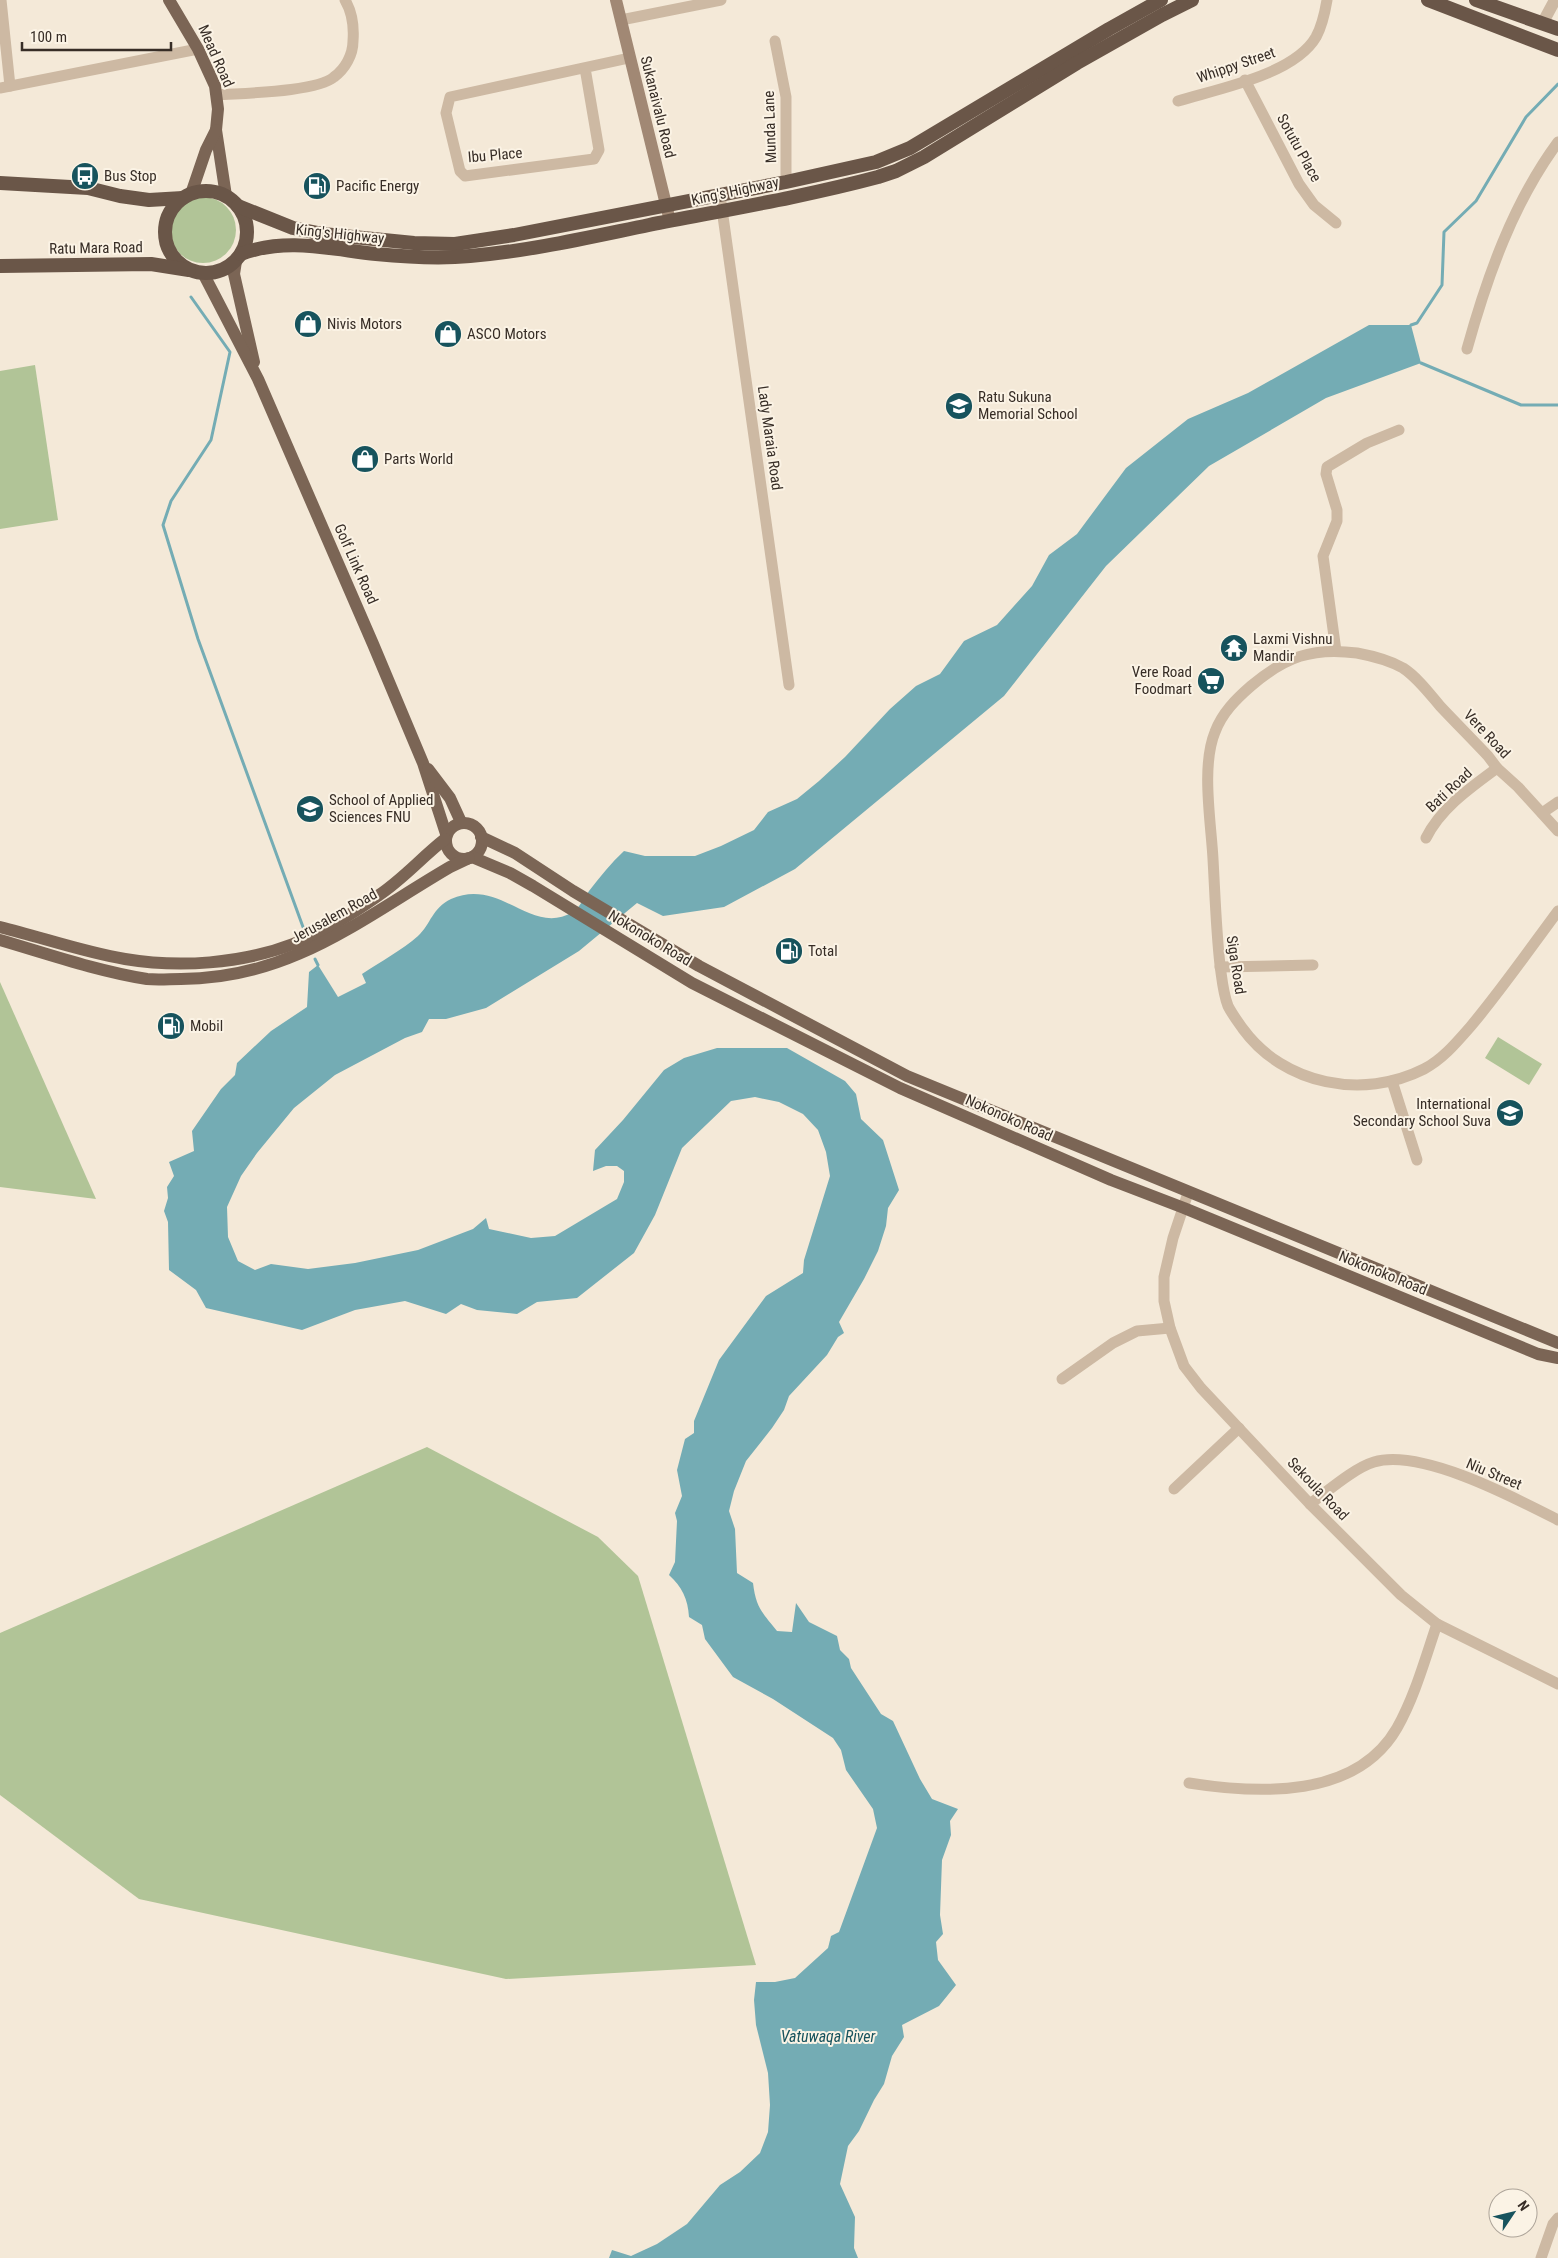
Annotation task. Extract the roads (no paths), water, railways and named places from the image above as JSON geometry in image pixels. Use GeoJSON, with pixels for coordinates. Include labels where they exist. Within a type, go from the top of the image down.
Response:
{"type":"FeatureCollection","features":[{"type":"Feature","properties":{"kind":"highway","name":"King's Highway"},"geometry":{"type":"LineString","coordinates":[[238,206],[293,228],[323,234],[414,243],[455,244],[514,236],[786,182],[876,162],[910,148],[1101,33],[1161,0]]}},
{"type":"Feature","properties":{"kind":"highway","name":"King's Highway"},"geometry":{"type":"LineString","coordinates":[[239,258],[259,247],[295,244],[401,256],[469,257],[523,250],[852,184],[896,171],[932,152],[1077,63],[1192,0]]}},
{"type":"Feature","properties":{"kind":"highway"},"geometry":{"type":"LineString","coordinates":[[1428,0],[1448,3],[1554,49]]}},
{"type":"Feature","properties":{"kind":"highway"},"geometry":{"type":"LineString","coordinates":[[1476,0],[1558,29]]}},
{"type":"Feature","properties":{"kind":"highway"},"geometry":{"type":"LineString","coordinates":[[0,183],[88,188],[120,196],[149,200],[187,196],[203,191],[215,192],[226,196],[238,206],[245,217],[248,230],[246,242],[239,258],[226,268],[215,273],[198,272],[181,265],[172,255],[167,244],[165,231],[170,212],[187,196]]}},
{"type":"Feature","properties":{"kind":"highway","name":"Ratu Mara Road"},"geometry":{"type":"LineString","coordinates":[[0,266],[151,264],[198,272]]}},
{"type":"Feature","properties":{"kind":"main road","name":"Mead Road"},"geometry":{"type":"LineString","coordinates":[[169,0],[198,49],[217,95],[216,130],[226,196]]}},
{"type":"Feature","properties":{"kind":"main road","name":"Sukanaivalu Road"},"geometry":{"type":"LineString","coordinates":[[616,0],[670,221]]}},
{"type":"Feature","properties":{"kind":"main road","name":"Mead Road"},"geometry":{"type":"LineString","coordinates":[[187,196],[216,130]]}},
{"type":"Feature","properties":{"kind":"main road","name":"Golf Link Road"},"geometry":{"type":"LineString","coordinates":[[239,258],[234,274],[258,379]]}},
{"type":"Feature","properties":{"kind":"main road","name":"Golf Link Road"},"geometry":{"type":"LineString","coordinates":[[198,272],[258,379],[423,763],[446,837]]}},
{"type":"Feature","properties":{"kind":"main road","name":"Golf Link Road"},"geometry":{"type":"LineString","coordinates":[[423,763],[450,798],[461,822]]}},
{"type":"Feature","properties":{"kind":"main road"},"geometry":{"type":"LineString","coordinates":[[461,822],[472,824],[482,837],[480,848],[470,857],[457,858],[452,855],[446,845],[446,837],[452,826],[461,822]]}},
{"type":"Feature","properties":{"kind":"main road","name":"Jerusalem Road"},"geometry":{"type":"LineString","coordinates":[[0,927],[124,959],[151,962],[192,965],[258,954],[292,944],[324,930],[380,894],[446,837]]}},
{"type":"Feature","properties":{"kind":"main road","name":"Nokonoko Road"},"geometry":{"type":"LineString","coordinates":[[482,837],[515,853],[573,891],[699,966],[916,1080],[1558,1343]]}},
{"type":"Feature","properties":{"kind":"main road","name":"Jerusalem Road"},"geometry":{"type":"LineString","coordinates":[[0,940],[90,966],[149,979],[216,978],[275,963],[317,947],[450,866],[470,857]]}},
{"type":"Feature","properties":{"kind":"main road","name":"Nokonoko Road"},"geometry":{"type":"LineString","coordinates":[[470,857],[510,873],[692,983],[900,1088],[1111,1180],[1184,1208],[1538,1354],[1558,1358]]}},
{"type":"Feature","properties":{"kind":"main road"},"geometry":{"type":"LineString","coordinates":[[856,1066],[862,1053]]}},
{"type":"Feature","properties":{"kind":"street"},"geometry":{"type":"LineString","coordinates":[[1,0],[5,87],[198,49]]}},
{"type":"Feature","properties":{"kind":"street"},"geometry":{"type":"LineString","coordinates":[[217,95],[313,86],[334,78],[346,65],[353,50],[354,30],[345,0]]}},
{"type":"Feature","properties":{"kind":"street"},"geometry":{"type":"LineString","coordinates":[[621,20],[722,0]]}},
{"type":"Feature","properties":{"kind":"street","name":"Whippy Street"},"geometry":{"type":"LineString","coordinates":[[1178,101],[1283,66],[1304,51],[1315,38],[1325,14],[1327,0]]}},
{"type":"Feature","properties":{"kind":"street"},"geometry":{"type":"LineString","coordinates":[[1542,24],[1554,0]]}},
{"type":"Feature","properties":{"kind":"street","name":"Munda Lane"},"geometry":{"type":"LineString","coordinates":[[775,42],[786,98],[786,182]]}},
{"type":"Feature","properties":{"kind":"street","name":"Ibu Place"},"geometry":{"type":"LineString","coordinates":[[585,68],[599,150],[594,159],[465,176],[460,171],[446,113],[450,97],[629,58]]}},
{"type":"Feature","properties":{"kind":"street","name":"Sotutu Place"},"geometry":{"type":"LineString","coordinates":[[1245,80],[1300,184],[1314,204],[1336,223]]}},
{"type":"Feature","properties":{"kind":"street"},"geometry":{"type":"LineString","coordinates":[[1468,349],[1495,258],[1521,204],[1558,142]]}},
{"type":"Feature","properties":{"kind":"street","name":"Lady Maraia Road"},"geometry":{"type":"LineString","coordinates":[[720,195],[724,211],[789,685]]}},
{"type":"Feature","properties":{"kind":"street"},"geometry":{"type":"LineString","coordinates":[[1336,651],[1323,556],[1338,521],[1337,510],[1326,474],[1327,467],[1367,443],[1399,430]]}},
{"type":"Feature","properties":{"kind":"street","name":"Siga Road"},"geometry":{"type":"LineString","coordinates":[[1391,662],[1370,655],[1336,651],[1305,654],[1286,661],[1266,673],[1231,705],[1214,733],[1209,770],[1209,793],[1215,926],[1222,985],[1229,1008],[1251,1040],[1284,1067],[1323,1082],[1342,1085],[1392,1082],[1426,1068],[1450,1050],[1484,1010],[1558,912]]}},
{"type":"Feature","properties":{"kind":"street","name":"Vere Road"},"geometry":{"type":"LineString","coordinates":[[1391,662],[1413,676],[1497,768],[1518,787],[1558,831]]}},
{"type":"Feature","properties":{"kind":"street","name":"Bati Road"},"geometry":{"type":"LineString","coordinates":[[1426,838],[1445,811],[1471,787],[1497,768]]}},
{"type":"Feature","properties":{"kind":"street"},"geometry":{"type":"LineString","coordinates":[[1542,814],[1558,802]]}},
{"type":"Feature","properties":{"kind":"street"},"geometry":{"type":"LineString","coordinates":[[1220,967],[1313,965]]}},
{"type":"Feature","properties":{"kind":"street"},"geometry":{"type":"LineString","coordinates":[[1392,1082],[1417,1160]]}},
{"type":"Feature","properties":{"kind":"street","name":"Sekoula Road"},"geometry":{"type":"LineString","coordinates":[[1188,1193],[1173,1238],[1164,1277],[1164,1301],[1170,1328],[1184,1366],[1238,1428],[1310,1504],[1401,1595],[1437,1624],[1506,1660],[1558,1684]]}},
{"type":"Feature","properties":{"kind":"street"},"geometry":{"type":"LineString","coordinates":[[1062,1379],[1113,1343],[1137,1331],[1170,1328]]}},
{"type":"Feature","properties":{"kind":"street"},"geometry":{"type":"LineString","coordinates":[[1174,1489],[1238,1428]]}},
{"type":"Feature","properties":{"kind":"street","name":"Niu Street"},"geometry":{"type":"LineString","coordinates":[[1310,1504],[1373,1462],[1399,1458],[1441,1468],[1495,1490],[1558,1520]]}},
{"type":"Feature","properties":{"kind":"street"},"geometry":{"type":"LineString","coordinates":[[1189,1783],[1234,1790],[1320,1784],[1343,1776],[1363,1764],[1377,1752],[1396,1729],[1417,1685],[1437,1624]]}},
{"type":"Feature","properties":{"kind":"street"},"geometry":{"type":"LineString","coordinates":[[1541,2258],[1553,2224],[1558,2218]]}},
{"type":"Feature","properties":{"kind":"water","name":"Vatuwaqa River"},"geometry":{"type":"Polygon","coordinates":[[[1369,325],[1411,325],[1421,363],[1326,398],[1209,466],[1106,566],[1004,696],[795,869],[724,907],[663,916],[637,903],[579,951],[486,1008],[446,1019],[429,1019],[422,1032],[405,1038],[335,1075],[294,1108],[257,1153],[241,1176],[227,1207],[228,1237],[238,1261],[255,1270],[271,1264],[308,1269],[355,1263],[418,1250],[473,1229],[486,1218],[489,1229],[531,1238],[555,1236],[617,1199],[624,1182],[624,1171],[617,1166],[606,1166],[593,1171],[595,1150],[623,1120],[664,1070],[684,1058],[717,1048],[787,1048],[845,1081],[856,1094],[861,1119],[883,1140],[899,1190],[888,1208],[886,1226],[878,1251],[839,1322],[844,1333],[838,1337],[827,1355],[789,1396],[784,1410],[746,1461],[734,1491],[729,1511],[735,1529],[737,1573],[753,1583],[758,1604],[767,1619],[777,1631],[792,1632],[796,1603],[809,1622],[837,1636],[840,1650],[849,1659],[851,1668],[881,1714],[893,1721],[920,1779],[932,1799],[958,1809],[950,1821],[951,1835],[942,1860],[940,1915],[943,1934],[936,1942],[938,1960],[956,1985],[939,2006],[902,2025],[904,2037],[892,2056],[884,2084],[859,2131],[848,2146],[840,2184],[855,2217],[854,2248],[858,2258],[609,2258],[612,2250],[631,2256],[657,2244],[687,2224],[720,2185],[740,2172],[760,2153],[768,2132],[770,2105],[768,2073],[756,2025],[754,2000],[756,1982],[775,1982],[795,1978],[828,1948],[831,1936],[839,1932],[877,1828],[873,1809],[846,1770],[841,1750],[833,1738],[773,1699],[733,1677],[705,1639],[702,1625],[689,1617],[684,1594],[669,1575],[675,1562],[677,1521],[675,1513],[682,1496],[677,1470],[685,1439],[694,1433],[694,1421],[719,1360],[766,1296],[803,1273],[804,1260],[830,1176],[826,1152],[818,1130],[803,1114],[779,1102],[755,1097],[731,1101],[682,1148],[655,1215],[634,1253],[577,1298],[537,1302],[517,1314],[477,1310],[461,1304],[446,1314],[405,1301],[355,1310],[302,1330],[206,1308],[196,1290],[169,1270],[168,1222],[164,1211],[168,1198],[167,1187],[174,1176],[169,1162],[194,1151],[192,1131],[221,1089],[235,1075],[237,1063],[271,1031],[307,1007],[309,972],[318,965],[338,997],[366,983],[362,974],[418,936],[436,911],[451,899],[469,894],[485,895],[529,913],[543,917],[558,918],[575,910],[601,875],[624,851],[645,856],[695,856],[754,830],[768,812],[797,799],[819,781],[845,757],[890,709],[916,686],[940,674],[964,641],[997,625],[1032,586],[1049,555],[1077,534],[1126,468],[1188,419],[1248,393],[1369,325]]]}},
{"type":"Feature","properties":{"kind":"waterway"},"geometry":{"type":"LineString","coordinates":[[1411,325],[1417,323],[1442,285],[1444,232],[1476,201],[1526,117],[1558,84]]}},
{"type":"Feature","properties":{"kind":"waterway"},"geometry":{"type":"LineString","coordinates":[[191,297],[230,352],[211,440],[171,501],[163,525],[198,639],[303,927]]}},
{"type":"Feature","properties":{"kind":"waterway"},"geometry":{"type":"LineString","coordinates":[[1421,363],[1521,405],[1558,405]]}},
{"type":"Feature","properties":{"kind":"waterway"},"geometry":{"type":"LineString","coordinates":[[315,959],[318,965]]}},
{"type":"Feature","properties":{"kind":"place","name":"Bus Stop"},"geometry":{"type":"Point","coordinates":[85,176]}},
{"type":"Feature","properties":{"kind":"place","name":"Pacific Energy"},"geometry":{"type":"Point","coordinates":[317,186]}},
{"type":"Feature","properties":{"kind":"place","name":"Nivis Motors"},"geometry":{"type":"Point","coordinates":[308,324]}},
{"type":"Feature","properties":{"kind":"place","name":"ASCO Motors"},"geometry":{"type":"Point","coordinates":[448,334]}},
{"type":"Feature","properties":{"kind":"place","name":"Ratu Sukuna Memorial School"},"geometry":{"type":"Point","coordinates":[959,406]}},
{"type":"Feature","properties":{"kind":"place","name":"Parts World"},"geometry":{"type":"Point","coordinates":[365,459]}},
{"type":"Feature","properties":{"kind":"place","name":"Laxmi Vishnu Mandir"},"geometry":{"type":"Point","coordinates":[1234,648]}},
{"type":"Feature","properties":{"kind":"place","name":"Vere Road Foodmart"},"geometry":{"type":"Point","coordinates":[1211,681]}},
{"type":"Feature","properties":{"kind":"place","name":"School of Applied Sciences FNU"},"geometry":{"type":"Point","coordinates":[310,809]}},
{"type":"Feature","properties":{"kind":"place","name":"Total"},"geometry":{"type":"Point","coordinates":[789,951]}},
{"type":"Feature","properties":{"kind":"place","name":"Mobil"},"geometry":{"type":"Point","coordinates":[171,1026]}},
{"type":"Feature","properties":{"kind":"place","name":"International Secondary School Suva"},"geometry":{"type":"Point","coordinates":[1510,1113]}}]}
